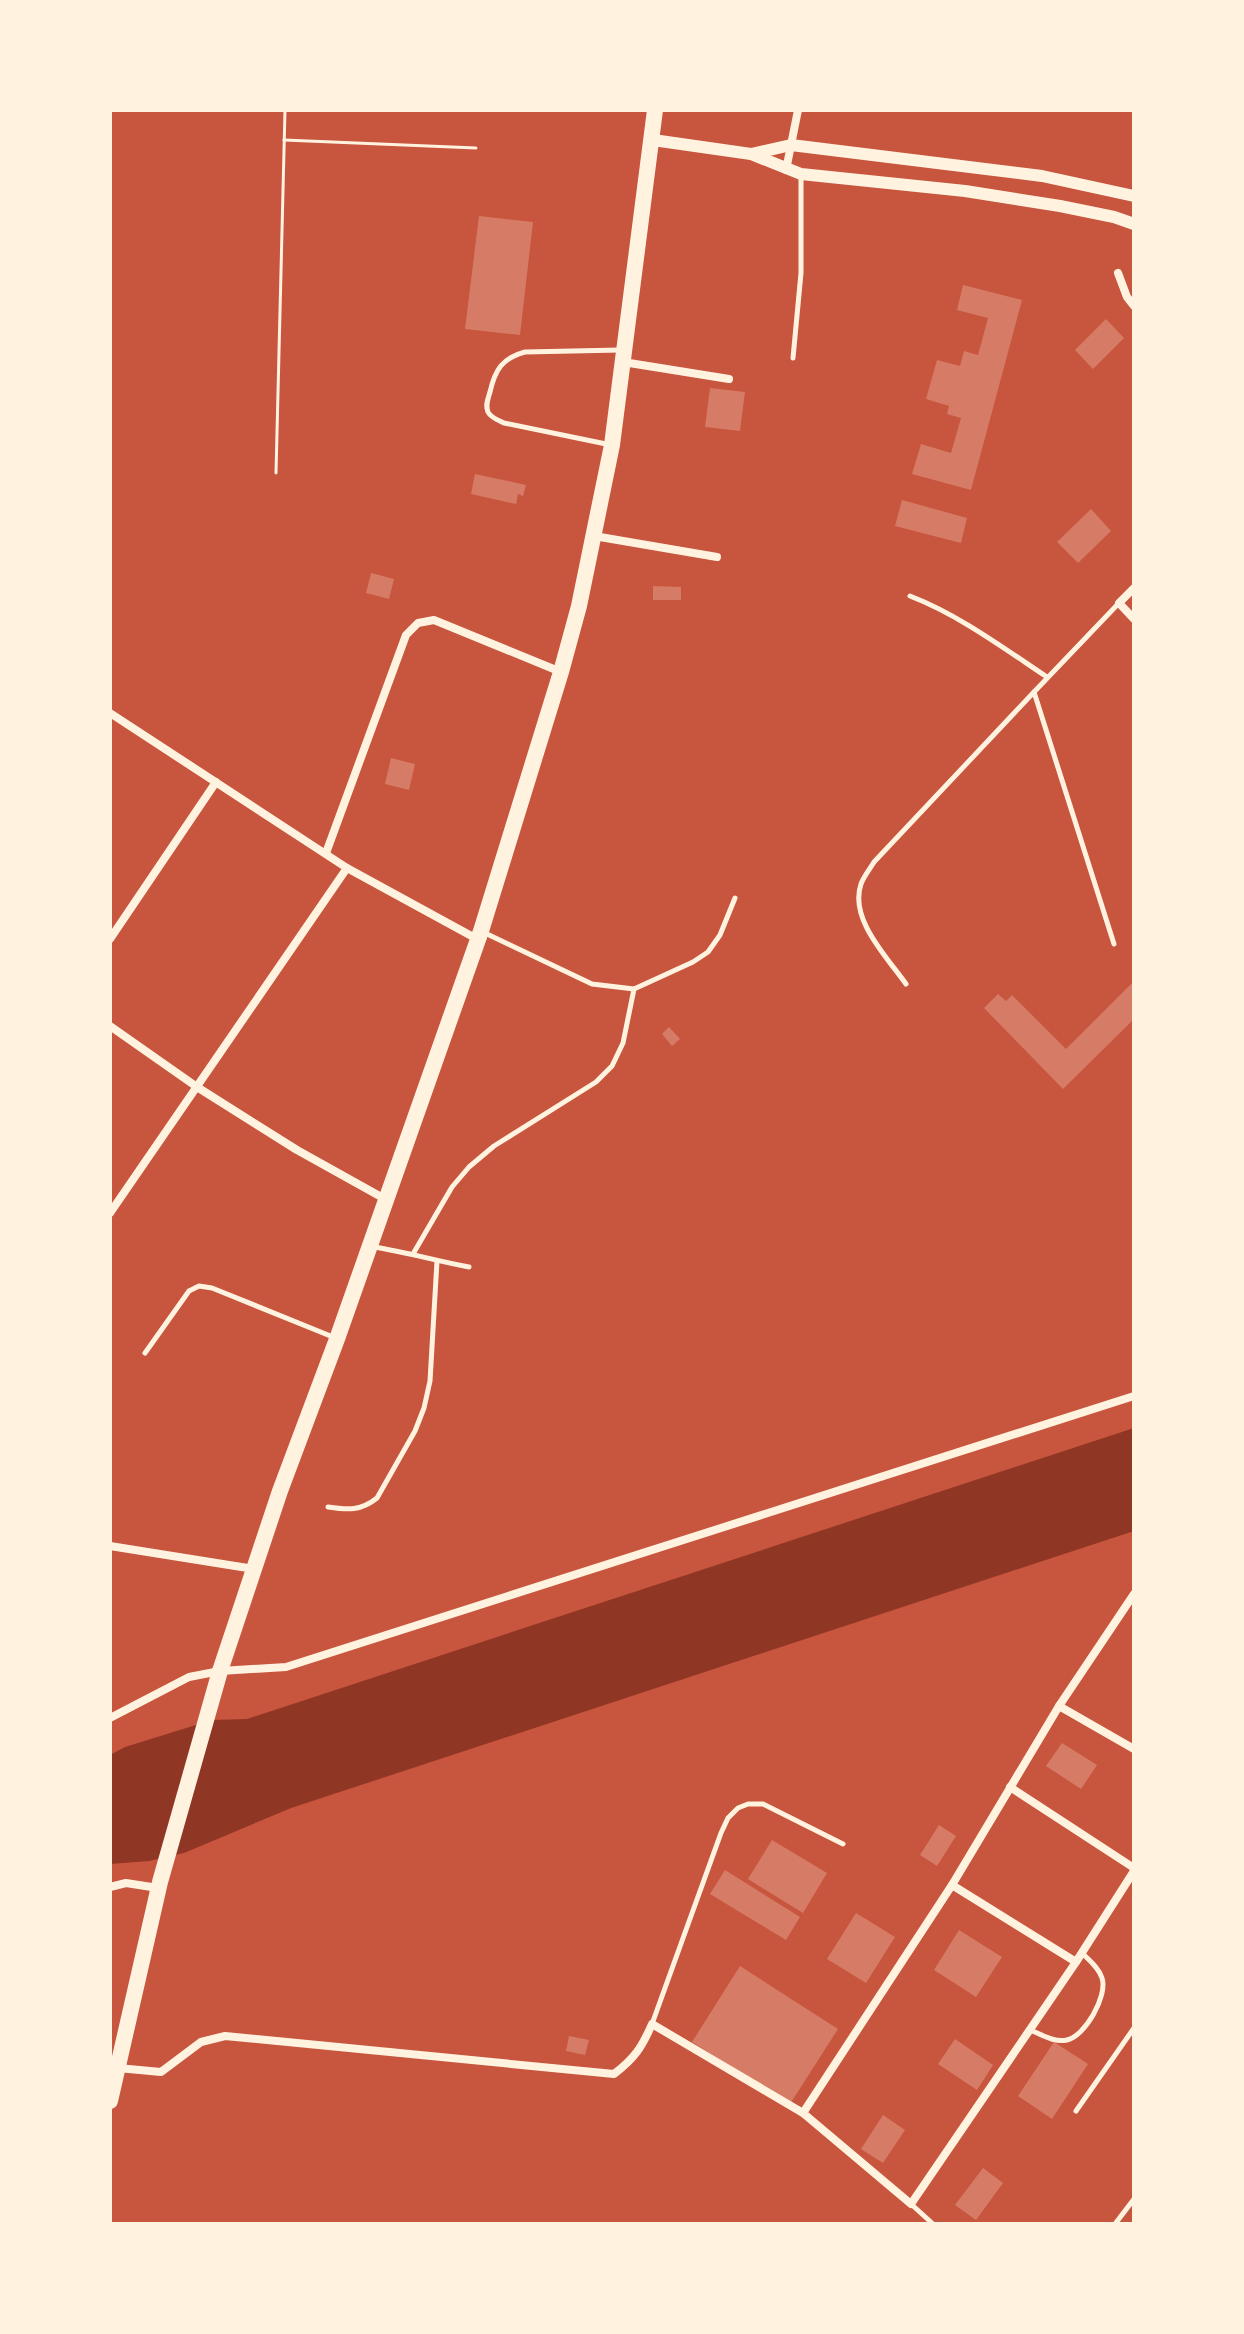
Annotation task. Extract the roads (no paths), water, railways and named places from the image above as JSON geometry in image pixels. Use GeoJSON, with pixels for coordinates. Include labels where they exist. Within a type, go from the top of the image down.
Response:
{"type":"FeatureCollection","features":[{"type":"Feature","properties":{"kind":"main road"},"geometry":{"type":"LineString","coordinates":[[110,2101],[159,1885],[220,1671],[280,1491],[337,1339],[479,935],[561,672],[579,606],[612,445],[655,110]]}},
{"type":"Feature","properties":{"kind":"street"},"geometry":{"type":"LineString","coordinates":[[786,170],[798,110]]}},
{"type":"Feature","properties":{"kind":"street"},"geometry":{"type":"LineString","coordinates":[[653,140],[751,154],[801,174],[965,191],[1060,206],[1134,224]]}},
{"type":"Feature","properties":{"kind":"street"},"geometry":{"type":"LineString","coordinates":[[751,154],[791,145],[1042,176],[1134,196]]}},
{"type":"Feature","properties":{"kind":"street"},"geometry":{"type":"LineString","coordinates":[[1118,273],[1134,306]]}},
{"type":"Feature","properties":{"kind":"street"},"geometry":{"type":"LineString","coordinates":[[624,356],[729,379]]}},
{"type":"Feature","properties":{"kind":"street"},"geometry":{"type":"LineString","coordinates":[[593,536],[717,557]]}},
{"type":"Feature","properties":{"kind":"street"},"geometry":{"type":"LineString","coordinates":[[1134,588],[1119,603],[1134,619]]}},
{"type":"Feature","properties":{"kind":"street"},"geometry":{"type":"LineString","coordinates":[[326,853],[406,635],[418,623],[434,620],[561,672]]}},
{"type":"Feature","properties":{"kind":"street"},"geometry":{"type":"LineString","coordinates":[[110,713],[347,868],[479,935]]}},
{"type":"Feature","properties":{"kind":"street"},"geometry":{"type":"LineString","coordinates":[[110,939],[216,782]]}},
{"type":"Feature","properties":{"kind":"street"},"geometry":{"type":"LineString","coordinates":[[110,1213],[347,868]]}},
{"type":"Feature","properties":{"kind":"street"},"geometry":{"type":"LineString","coordinates":[[110,1026],[197,1087],[297,1150],[385,1199]]}},
{"type":"Feature","properties":{"kind":"street"},"geometry":{"type":"LineString","coordinates":[[110,1718],[189,1677],[220,1671],[286,1667],[1134,1396]]}},
{"type":"Feature","properties":{"kind":"street"},"geometry":{"type":"LineString","coordinates":[[110,1546],[254,1570]]}},
{"type":"Feature","properties":{"kind":"street"},"geometry":{"type":"LineString","coordinates":[[803,2113],[952,1885],[1059,1706],[1134,1594]]}},
{"type":"Feature","properties":{"kind":"street"},"geometry":{"type":"LineString","coordinates":[[1059,1706],[1134,1749]]}},
{"type":"Feature","properties":{"kind":"street"},"geometry":{"type":"LineString","coordinates":[[118,2068],[161,2072],[201,2042],[225,2036],[614,2074],[637,2054],[652,2024],[803,2113],[911,2204],[1076,1962],[1134,1870],[1010,1787]]}},
{"type":"Feature","properties":{"kind":"street"},"geometry":{"type":"LineString","coordinates":[[110,1887],[126,1883],[159,1885]]}},
{"type":"Feature","properties":{"kind":"street"},"geometry":{"type":"LineString","coordinates":[[952,1885],[1076,1962]]}},
{"type":"Feature","properties":{"kind":"lane"},"geometry":{"type":"LineString","coordinates":[[793,358],[801,273],[801,174]]}},
{"type":"Feature","properties":{"kind":"lane"},"geometry":{"type":"LineString","coordinates":[[612,445],[504,423],[493,418],[487,405],[496,369],[514,355],[525,352],[624,356]]}},
{"type":"Feature","properties":{"kind":"lane"},"geometry":{"type":"LineString","coordinates":[[910,596],[939,607],[963,621],[1047,677]]}},
{"type":"Feature","properties":{"kind":"lane"},"geometry":{"type":"LineString","coordinates":[[906,984],[861,919],[858,902],[861,883],[874,862],[1119,603]]}},
{"type":"Feature","properties":{"kind":"lane"},"geometry":{"type":"LineString","coordinates":[[1034,692],[1114,944]]}},
{"type":"Feature","properties":{"kind":"lane"},"geometry":{"type":"LineString","coordinates":[[479,935],[592,984],[634,989],[708,952],[720,935],[735,898]]}},
{"type":"Feature","properties":{"kind":"lane"},"geometry":{"type":"LineString","coordinates":[[413,1254],[452,1187],[469,1167],[505,1139],[596,1082],[612,1066],[623,1043],[634,989]]}},
{"type":"Feature","properties":{"kind":"lane"},"geometry":{"type":"LineString","coordinates":[[369,1247],[469,1267]]}},
{"type":"Feature","properties":{"kind":"lane"},"geometry":{"type":"LineString","coordinates":[[328,1507],[356,1510],[367,1507],[377,1498],[415,1431],[430,1381],[437,1261]]}},
{"type":"Feature","properties":{"kind":"lane"},"geometry":{"type":"LineString","coordinates":[[145,1353],[189,1291],[199,1286],[212,1288],[337,1339]]}},
{"type":"Feature","properties":{"kind":"lane"},"geometry":{"type":"LineString","coordinates":[[652,2024],[721,1833],[728,1818],[738,1808],[763,1804],[843,1844]]}},
{"type":"Feature","properties":{"kind":"lane"},"geometry":{"type":"LineString","coordinates":[[1030,2030],[1065,2041],[1085,2029],[1103,1989],[1102,1977],[1082,1953]]}},
{"type":"Feature","properties":{"kind":"lane"},"geometry":{"type":"LineString","coordinates":[[1076,2111],[1134,2028]]}},
{"type":"Feature","properties":{"kind":"lane"},"geometry":{"type":"LineString","coordinates":[[1115,2224],[1134,2199]]}},
{"type":"Feature","properties":{"kind":"lane"},"geometry":{"type":"LineString","coordinates":[[911,2204],[933,2224]]}}]}
